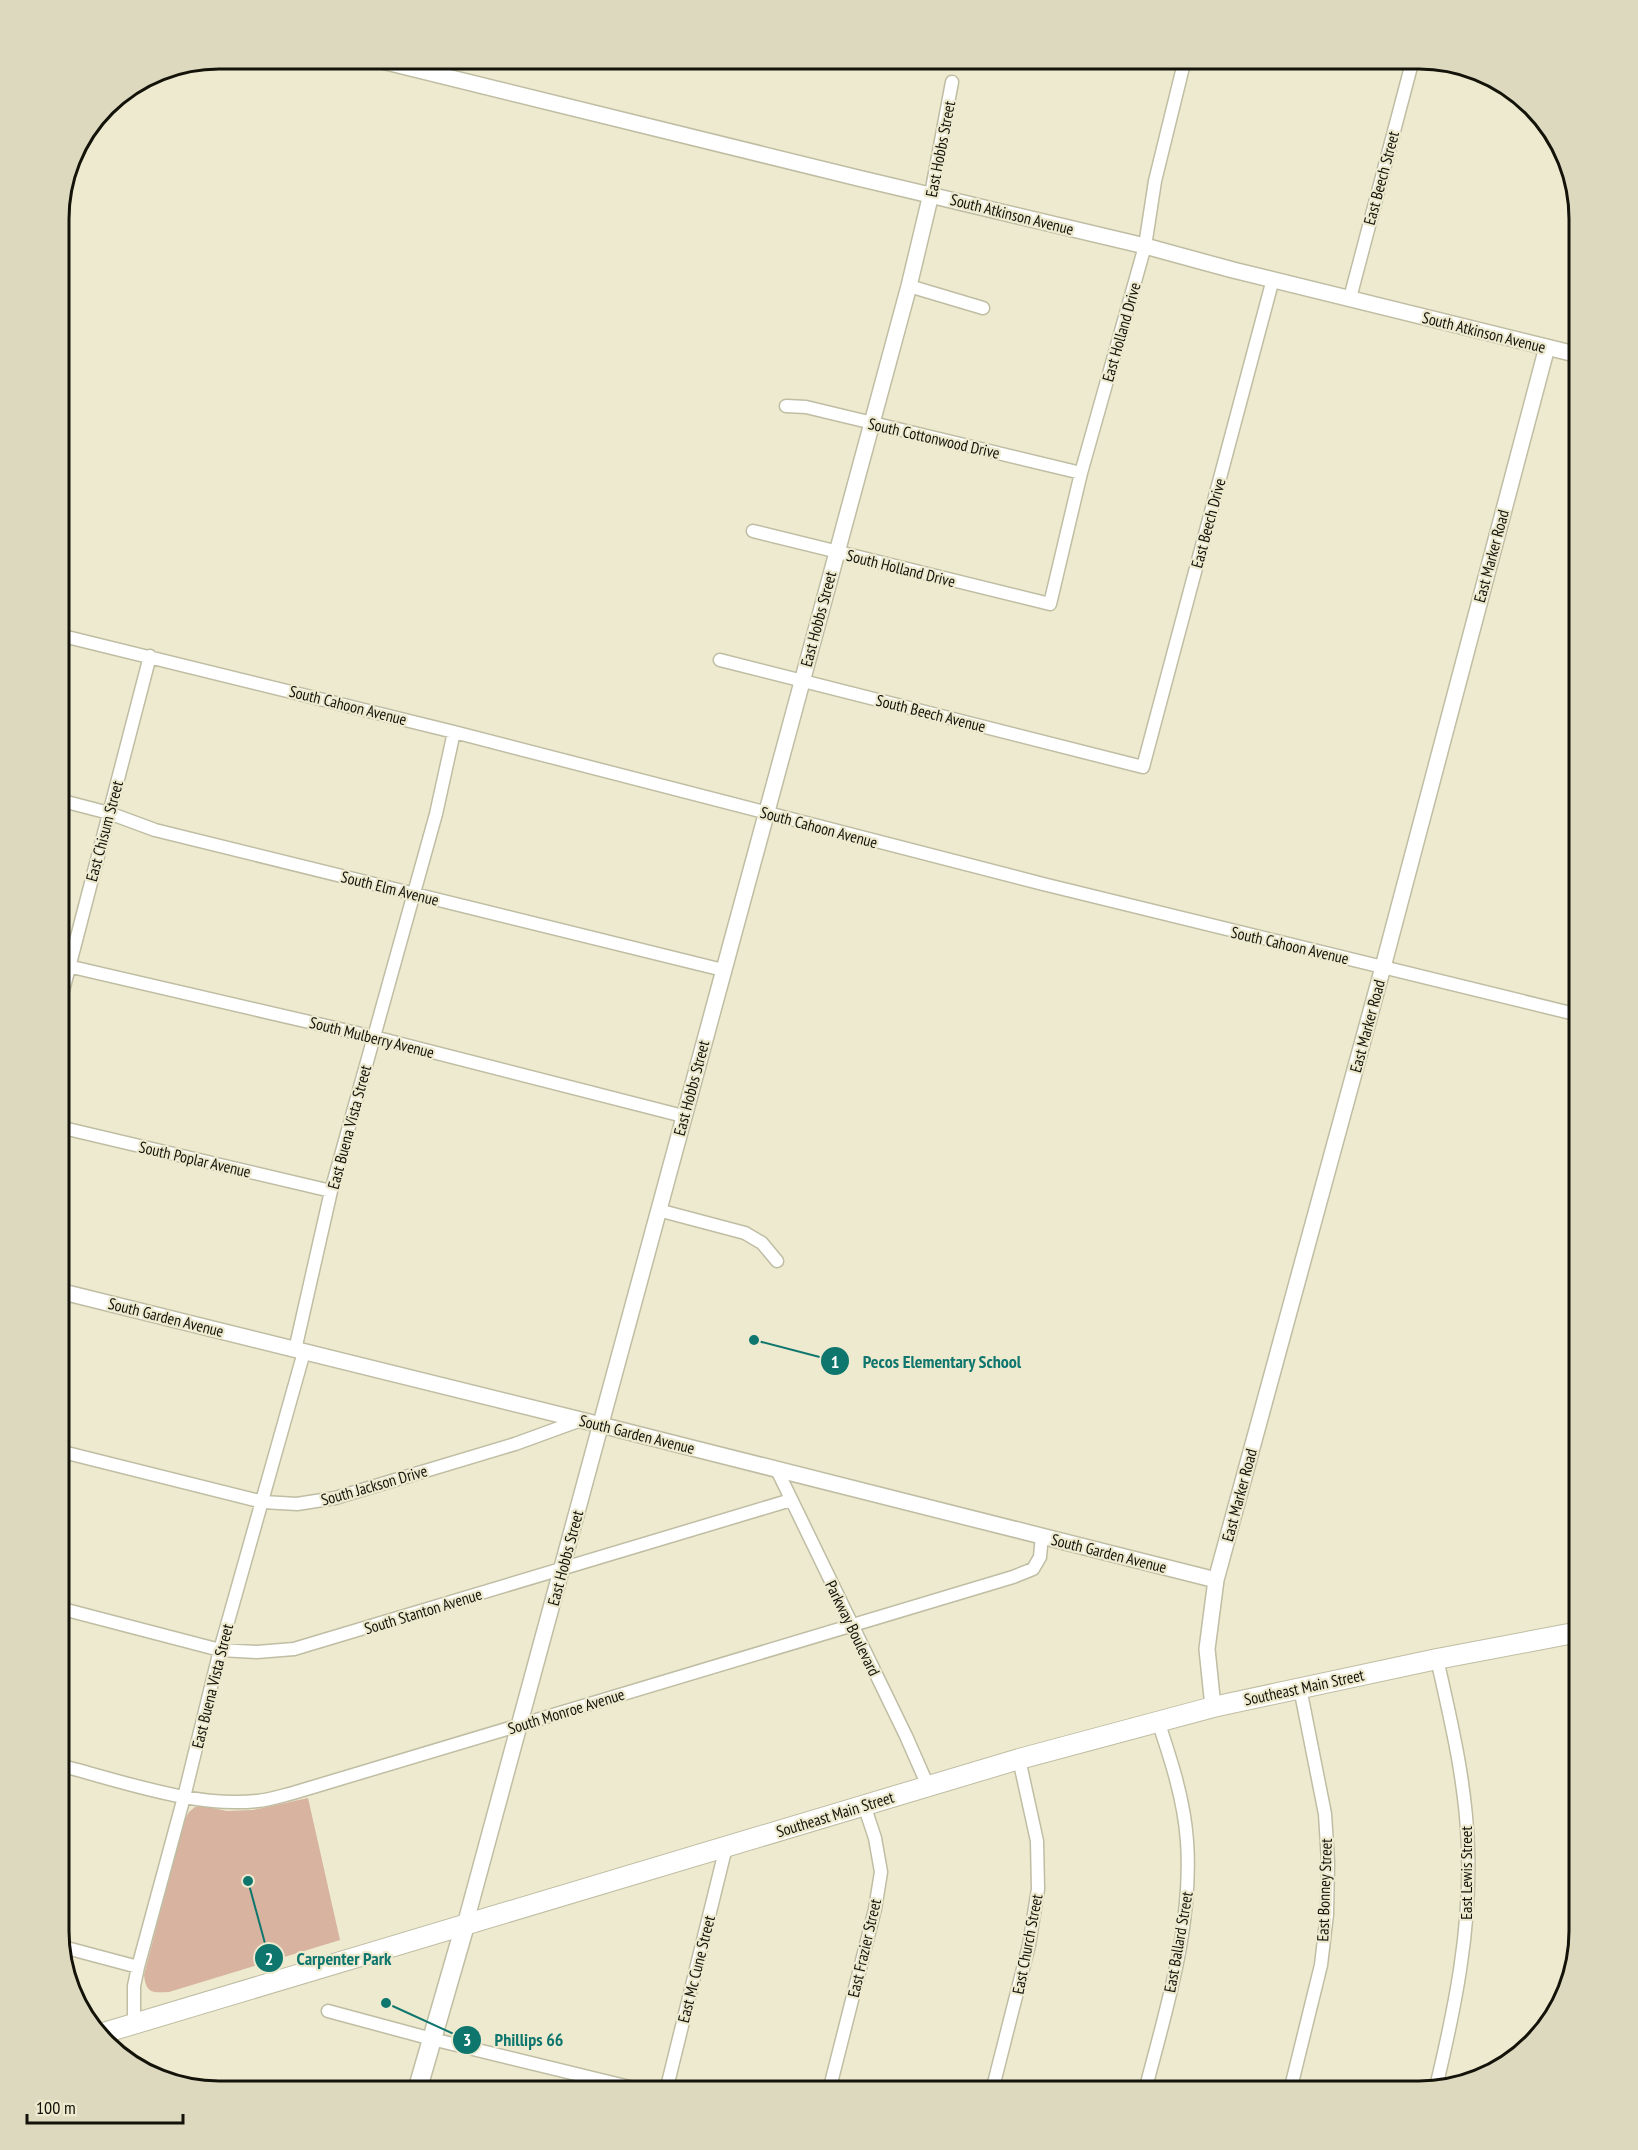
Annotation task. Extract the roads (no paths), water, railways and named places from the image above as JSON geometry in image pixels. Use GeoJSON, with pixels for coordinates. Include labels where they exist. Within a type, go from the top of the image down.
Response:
{"type":"FeatureCollection","features":[{"type":"Feature","properties":{"kind":"main road","name":"Southeast Main Street"},"geometry":{"type":"LineString","coordinates":[[108,2032],[1019,1759],[1158,1721],[1300,1688],[1569,1634]]}},
{"type":"Feature","properties":{"kind":"main road","name":"East Hobbs Street"},"geometry":{"type":"LineString","coordinates":[[420,2081],[465,1925]]}},
{"type":"Feature","properties":{"kind":"street","name":"South Atkinson Avenue"},"geometry":{"type":"LineString","coordinates":[[419,69],[1145,246],[1569,352]]}},
{"type":"Feature","properties":{"kind":"street","name":"East Holland Drive"},"geometry":{"type":"LineString","coordinates":[[1050,604],[1081,473],[1145,246],[1155,181],[1183,69]]}},
{"type":"Feature","properties":{"kind":"street","name":"East Beech Street"},"geometry":{"type":"LineString","coordinates":[[1350,298],[1410,69]]}},
{"type":"Feature","properties":{"kind":"street","name":"East Hobbs Street"},"geometry":{"type":"LineString","coordinates":[[465,1925],[909,286],[931,194],[952,82]]}},
{"type":"Feature","properties":{"kind":"street","name":"East Beech Drive"},"geometry":{"type":"LineString","coordinates":[[1143,767],[1273,279]]}},
{"type":"Feature","properties":{"kind":"street"},"geometry":{"type":"LineString","coordinates":[[909,286],[983,308]]}},
{"type":"Feature","properties":{"kind":"street","name":"East Marker Road"},"geometry":{"type":"LineString","coordinates":[[1213,1707],[1207,1649],[1216,1580],[1383,967],[1547,347]]}},
{"type":"Feature","properties":{"kind":"street","name":"South Cottonwood Drive"},"geometry":{"type":"LineString","coordinates":[[786,406],[806,407],[1081,473]]}},
{"type":"Feature","properties":{"kind":"street","name":"South Holland Drive"},"geometry":{"type":"LineString","coordinates":[[753,531],[1050,604]]}},
{"type":"Feature","properties":{"kind":"street","name":"South Cahoon Avenue"},"geometry":{"type":"LineString","coordinates":[[69,637],[454,732],[1066,890],[1569,1012]]}},
{"type":"Feature","properties":{"kind":"street","name":"East Chisum Street"},"geometry":{"type":"LineString","coordinates":[[69,948],[109,813],[150,656]]}},
{"type":"Feature","properties":{"kind":"street","name":"South Beech Avenue"},"geometry":{"type":"LineString","coordinates":[[720,660],[1143,767]]}},
{"type":"Feature","properties":{"kind":"street","name":"East Buena Vista Street"},"geometry":{"type":"LineString","coordinates":[[134,2023],[134,1986],[138,1967],[184,1797],[220,1650],[263,1502],[300,1351],[331,1191],[439,802],[454,732]]}},
{"type":"Feature","properties":{"kind":"street","name":"South Elm Avenue"},"geometry":{"type":"LineString","coordinates":[[69,803],[109,813],[155,830],[723,970]]}},
{"type":"Feature","properties":{"kind":"street","name":"South Mulberry Avenue"},"geometry":{"type":"LineString","coordinates":[[69,966],[374,1037],[683,1116]]}},
{"type":"Feature","properties":{"kind":"street","name":"South Poplar Avenue"},"geometry":{"type":"LineString","coordinates":[[69,1129],[331,1191]]}},
{"type":"Feature","properties":{"kind":"street"},"geometry":{"type":"LineString","coordinates":[[658,1210],[745,1233],[762,1243],[777,1261]]}},
{"type":"Feature","properties":{"kind":"street","name":"South Garden Avenue"},"geometry":{"type":"LineString","coordinates":[[69,1293],[1216,1580]]}},
{"type":"Feature","properties":{"kind":"street","name":"South Jackson Drive"},"geometry":{"type":"LineString","coordinates":[[69,1453],[263,1502],[297,1504],[335,1498],[515,1444],[581,1420]]}},
{"type":"Feature","properties":{"kind":"street","name":"Parkway Boulevard"},"geometry":{"type":"LineString","coordinates":[[777,1470],[787,1502],[851,1625],[928,1786]]}},
{"type":"Feature","properties":{"kind":"street","name":"South Stanton Avenue"},"geometry":{"type":"LineString","coordinates":[[69,1611],[220,1650],[257,1652],[294,1649],[787,1502]]}},
{"type":"Feature","properties":{"kind":"street","name":"South Monroe Avenue"},"geometry":{"type":"LineString","coordinates":[[69,1768],[184,1797],[220,1801],[256,1801],[293,1793],[1013,1577],[1033,1569],[1040,1557],[1042,1535]]}},
{"type":"Feature","properties":{"kind":"street","name":"East Lewis Street"},"geometry":{"type":"LineString","coordinates":[[1437,1659],[1463,1786],[1468,1847],[1462,1966],[1437,2080]]}},
{"type":"Feature","properties":{"kind":"street","name":"East Bonney Street"},"geometry":{"type":"LineString","coordinates":[[1292,2081],[1321,1965],[1327,1904],[1328,1863],[1325,1814],[1300,1688]]}},
{"type":"Feature","properties":{"kind":"street","name":"East Ballard Street"},"geometry":{"type":"LineString","coordinates":[[1148,2081],[1185,1924],[1188,1881],[1187,1840],[1182,1803],[1174,1768],[1158,1721]]}},
{"type":"Feature","properties":{"kind":"street","name":"East Church Street"},"geometry":{"type":"LineString","coordinates":[[995,2081],[1029,1945],[1038,1889],[1037,1840],[1019,1759]]}},
{"type":"Feature","properties":{"kind":"street","name":"East Frazier Street"},"geometry":{"type":"LineString","coordinates":[[832,2081],[875,1909],[881,1872],[875,1838],[864,1805]]}},
{"type":"Feature","properties":{"kind":"street","name":"East Mc Cune Street"},"geometry":{"type":"LineString","coordinates":[[668,2081],[726,1847]]}},
{"type":"Feature","properties":{"kind":"street"},"geometry":{"type":"LineString","coordinates":[[70,1949],[138,1967]]}},
{"type":"Feature","properties":{"kind":"street"},"geometry":{"type":"LineString","coordinates":[[328,2011],[605,2081]]}},
{"type":"Feature","properties":{"kind":"place","name":"Pecos Elementary School"},"geometry":{"type":"Point","coordinates":[754,1340]}},
{"type":"Feature","properties":{"kind":"place","name":"Carpenter Park"},"geometry":{"type":"Point","coordinates":[248,1881]}},
{"type":"Feature","properties":{"kind":"place","name":"Phillips 66"},"geometry":{"type":"Point","coordinates":[386,2003]}}]}
